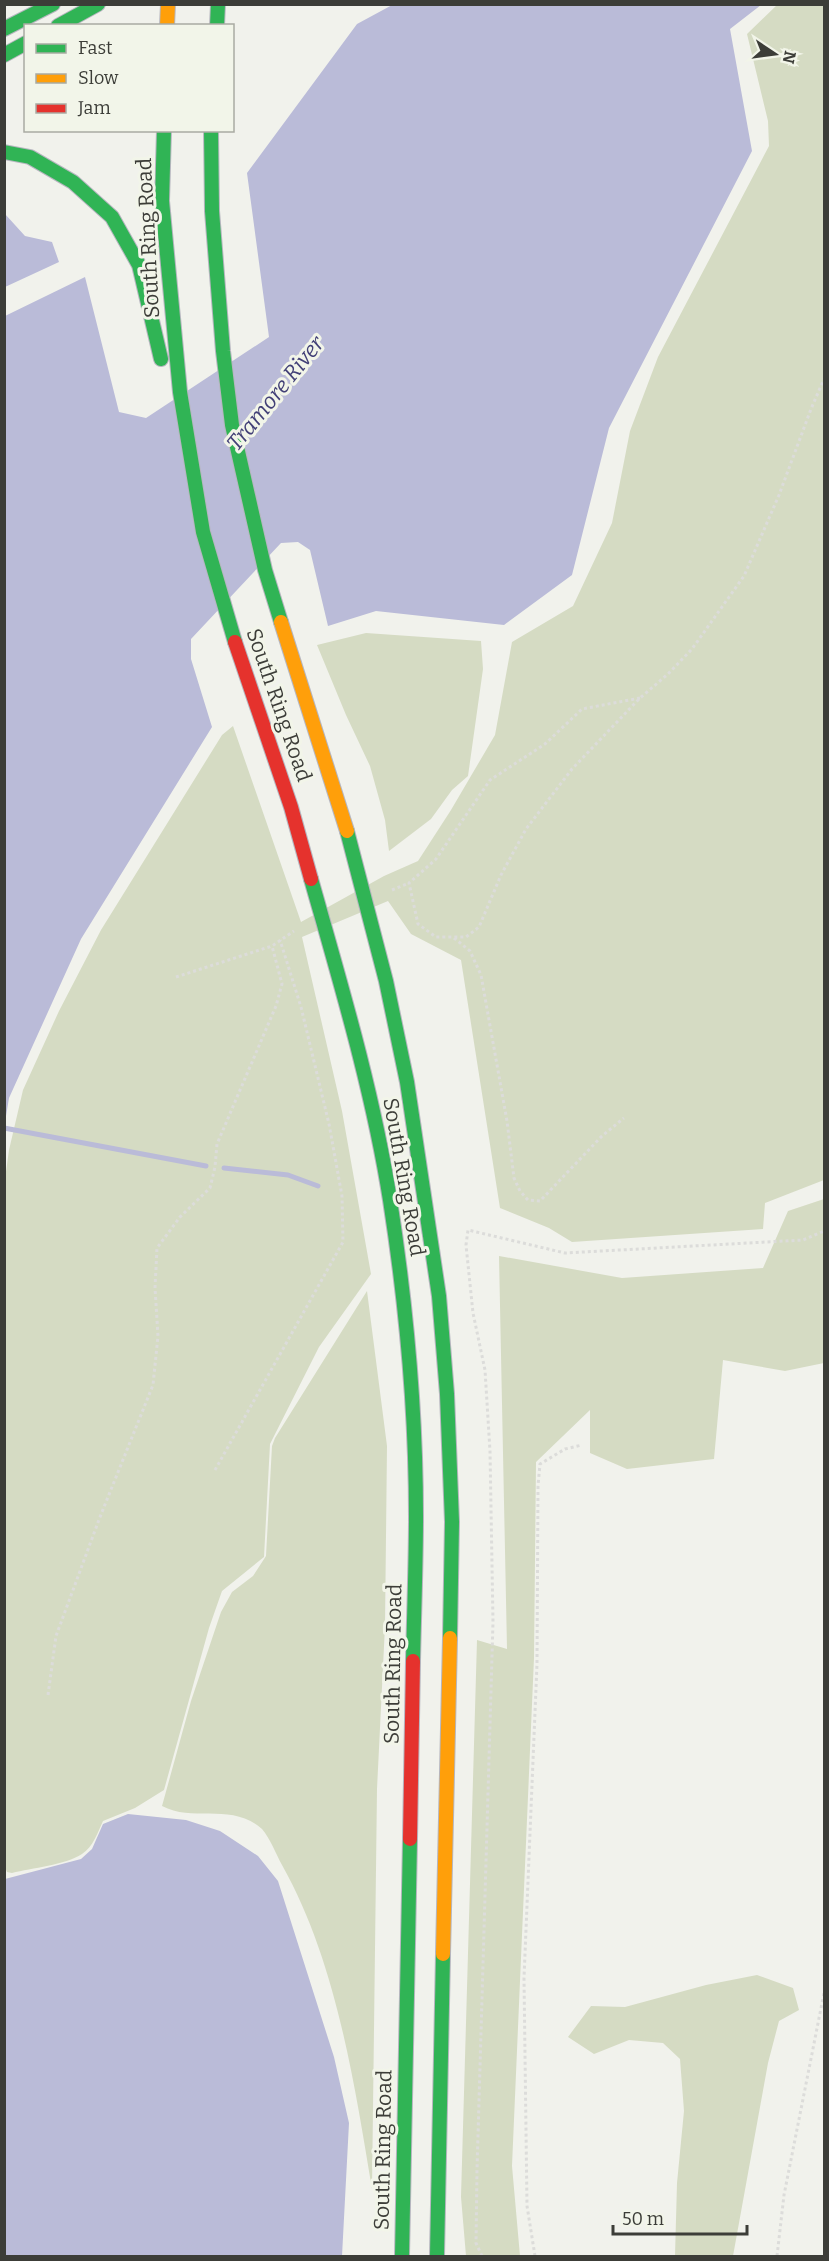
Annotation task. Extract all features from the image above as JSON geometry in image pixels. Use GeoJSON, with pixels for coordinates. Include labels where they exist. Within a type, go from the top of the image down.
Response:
{"type":"FeatureCollection","features":[{"type":"Feature","properties":{"kind":"highway"},"geometry":{"type":"LineString","coordinates":[[4,29],[53,4]]}},
{"type":"Feature","properties":{"kind":"highway"},"geometry":{"type":"LineString","coordinates":[[62,24],[98,4]]}},
{"type":"Feature","properties":{"kind":"highway"},"geometry":{"type":"LineString","coordinates":[[167,24],[168,4]]}},
{"type":"Feature","properties":{"kind":"highway"},"geometry":{"type":"LineString","coordinates":[[217,24],[218,4]]}},
{"type":"Feature","properties":{"kind":"highway"},"geometry":{"type":"LineString","coordinates":[[4,55],[24,44]]}},
{"type":"Feature","properties":{"kind":"highway","name":"South Ring Road"},"geometry":{"type":"LineString","coordinates":[[164,132],[162,201],[180,392],[203,532],[225,611],[291,807],[342,988],[369,1095],[390,1200],[404,1314],[413,1426],[416,1515],[402,2256]]}},
{"type":"Feature","properties":{"kind":"highway","name":"South Ring Road"},"geometry":{"type":"LineString","coordinates":[[211,132],[212,211],[223,351],[232,425],[265,570],[345,829],[380,958],[407,1082],[439,1296],[447,1394],[452,1522],[437,2256]]}},
{"type":"Feature","properties":{"kind":"highway"},"geometry":{"type":"LineString","coordinates":[[4,152],[30,157],[73,182],[112,217],[139,265],[157,335],[169,403],[190,462]]}},
{"type":"Feature","properties":{"kind":"path"},"geometry":{"type":"LineString","coordinates":[[409,883],[418,924],[436,937],[466,937],[479,927],[501,875],[526,830],[572,770],[640,698],[692,649],[744,576],[825,379]]}},
{"type":"Feature","properties":{"kind":"path"},"geometry":{"type":"LineString","coordinates":[[392,890],[409,883],[436,859],[490,780],[545,744],[582,709],[640,698]]}},
{"type":"Feature","properties":{"kind":"path"},"geometry":{"type":"LineString","coordinates":[[176,977],[272,946],[294,931]]}},
{"type":"Feature","properties":{"kind":"path"},"geometry":{"type":"LineString","coordinates":[[453,937],[470,951],[481,975],[507,1121],[514,1179],[528,1200],[540,1201],[602,1136],[624,1118]]}},
{"type":"Feature","properties":{"kind":"path"},"geometry":{"type":"LineString","coordinates":[[215,1470],[285,1341],[343,1242],[342,1196],[329,1124],[301,1006],[280,940]]}},
{"type":"Feature","properties":{"kind":"path"},"geometry":{"type":"LineString","coordinates":[[48,1695],[56,1636],[153,1384],[158,1336],[154,1288],[157,1248],[180,1217],[210,1188],[217,1144],[276,1006],[282,984],[272,946]]}},
{"type":"Feature","properties":{"kind":"path"},"geometry":{"type":"LineString","coordinates":[[482,2256],[476,2243],[477,2159],[490,1779],[492,1588],[490,1451],[485,1370],[473,1313],[466,1245],[468,1230],[565,1253],[803,1240],[825,1232]]}},
{"type":"Feature","properties":{"kind":"path"},"geometry":{"type":"LineString","coordinates":[[535,2256],[527,2206],[524,1978],[537,1664],[538,1486],[540,1464],[566,1449],[582,1444]]}},
{"type":"Feature","properties":{"kind":"path"},"geometry":{"type":"LineString","coordinates":[[777,2256],[784,2195],[824,1993]]}},
{"type":"Feature","properties":{"kind":"green space"},"geometry":{"type":"Polygon","coordinates":[[[777,5],[824,5],[824,1180],[765,1203],[763,1229],[572,1242],[549,1228],[500,1208],[461,960],[411,934],[388,901],[302,937],[342,1111],[371,1274],[319,1347],[270,1444],[264,1557],[222,1591],[209,1628],[164,1790],[135,1808],[103,1821],[89,1847],[75,1858],[48,1866],[7,1872],[5,1867],[4,1186],[9,1150],[23,1090],[59,1011],[101,930],[222,735],[233,726],[301,922],[384,876],[418,861],[495,735],[512,642],[573,606],[612,523],[630,431],[658,357],[769,146],[768,121],[747,34],[777,5]]]}},
{"type":"Feature","properties":{"kind":"green space"},"geometry":{"type":"Polygon","coordinates":[[[366,633],[481,641],[483,669],[468,776],[452,790],[431,819],[389,851],[385,820],[370,766],[317,645],[366,633]]]}},
{"type":"Feature","properties":{"kind":"green space"},"geometry":{"type":"Polygon","coordinates":[[[824,1199],[824,1363],[785,1371],[723,1360],[714,1459],[627,1469],[590,1453],[590,1410],[536,1462],[534,1658],[512,2166],[520,2256],[466,2256],[461,2197],[477,1640],[507,1649],[499,1256],[622,1278],[763,1268],[788,1211],[824,1199]]]}},
{"type":"Feature","properties":{"kind":"green space"},"geometry":{"type":"Polygon","coordinates":[[[367,1291],[387,1446],[385,1626],[377,1789],[372,2189],[350,2064],[329,1981],[301,1902],[270,1841],[262,1829],[238,1816],[187,1813],[162,1806],[191,1701],[221,1612],[232,1592],[253,1576],[266,1556],[272,1446],[275,1438],[367,1291]]]}},
{"type":"Feature","properties":{"kind":"green space"},"geometry":{"type":"Polygon","coordinates":[[[757,1975],[793,1988],[799,2010],[779,2021],[768,2063],[733,2256],[675,2256],[677,2183],[684,2111],[680,2059],[663,2043],[629,2040],[594,2054],[568,2037],[591,2006],[625,2007],[706,1985],[757,1975]]]}},
{"type":"Feature","properties":{"kind":"water","name":"Tramore River"},"geometry":{"type":"Polygon","coordinates":[[[394,4],[761,5],[730,29],[752,151],[609,428],[572,575],[504,625],[376,611],[328,626],[310,550],[298,542],[281,543],[191,639],[191,659],[212,727],[81,939],[9,1098],[5,1122],[5,316],[85,277],[119,412],[146,418],[269,337],[247,173],[357,24],[394,4]]]}},
{"type":"Feature","properties":{"kind":"water"},"geometry":{"type":"Polygon","coordinates":[[[5,214],[25,236],[52,242],[59,262],[5,287],[5,214]]]}},
{"type":"Feature","properties":{"kind":"water"},"geometry":{"type":"Polygon","coordinates":[[[128,1814],[186,1820],[220,1831],[258,1856],[278,1881],[334,2057],[349,2123],[342,2256],[5,2256],[5,1879],[81,1859],[92,1849],[103,1824],[128,1814]]]}},
{"type":"Feature","properties":{"kind":"waterway"},"geometry":{"type":"LineString","coordinates":[[4,1128],[206,1166]]}},
{"type":"Feature","properties":{"kind":"waterway"},"geometry":{"type":"LineString","coordinates":[[224,1168],[288,1175],[318,1186]]}},
{"type":"Feature","properties":{"kind":"traffic: fast"},"geometry":{"type":"LineString","coordinates":[[4,29],[53,4]]}},
{"type":"Feature","properties":{"kind":"traffic: fast"},"geometry":{"type":"LineString","coordinates":[[62,24],[98,4]]}},
{"type":"Feature","properties":{"kind":"traffic: fast"},"geometry":{"type":"LineString","coordinates":[[217,24],[218,4]]}},
{"type":"Feature","properties":{"kind":"traffic: fast"},"geometry":{"type":"LineString","coordinates":[[4,55],[24,44]]}},
{"type":"Feature","properties":{"kind":"traffic: fast"},"geometry":{"type":"LineString","coordinates":[[164,132],[162,201],[180,392],[203,532],[235,642]]}},
{"type":"Feature","properties":{"kind":"traffic: fast"},"geometry":{"type":"LineString","coordinates":[[211,132],[212,211],[223,351],[232,425],[265,570],[281,622]]}},
{"type":"Feature","properties":{"kind":"traffic: fast"},"geometry":{"type":"LineString","coordinates":[[4,152],[30,157],[73,182],[112,217],[139,265],[161,359]]}},
{"type":"Feature","properties":{"kind":"traffic: fast"},"geometry":{"type":"LineString","coordinates":[[347,831],[386,981],[407,1082],[439,1296],[447,1394],[452,1522],[450,1638]]}},
{"type":"Feature","properties":{"kind":"traffic: fast"},"geometry":{"type":"LineString","coordinates":[[311,879],[345,999],[375,1119],[396,1239],[409,1358],[416,1477],[413,1661]]}},
{"type":"Feature","properties":{"kind":"traffic: fast"},"geometry":{"type":"LineString","coordinates":[[402,2256],[410,1839]]}},
{"type":"Feature","properties":{"kind":"traffic: fast"},"geometry":{"type":"LineString","coordinates":[[437,2256],[443,1954]]}},
{"type":"Feature","properties":{"kind":"traffic: slow"},"geometry":{"type":"LineString","coordinates":[[167,24],[168,4]]}},
{"type":"Feature","properties":{"kind":"traffic: slow"},"geometry":{"type":"LineString","coordinates":[[281,622],[347,831]]}},
{"type":"Feature","properties":{"kind":"traffic: slow"},"geometry":{"type":"LineString","coordinates":[[443,1954],[450,1638]]}},
{"type":"Feature","properties":{"kind":"traffic: jam"},"geometry":{"type":"LineString","coordinates":[[235,642],[291,807],[311,879]]}},
{"type":"Feature","properties":{"kind":"traffic: jam"},"geometry":{"type":"LineString","coordinates":[[410,1839],[413,1661]]}}]}
